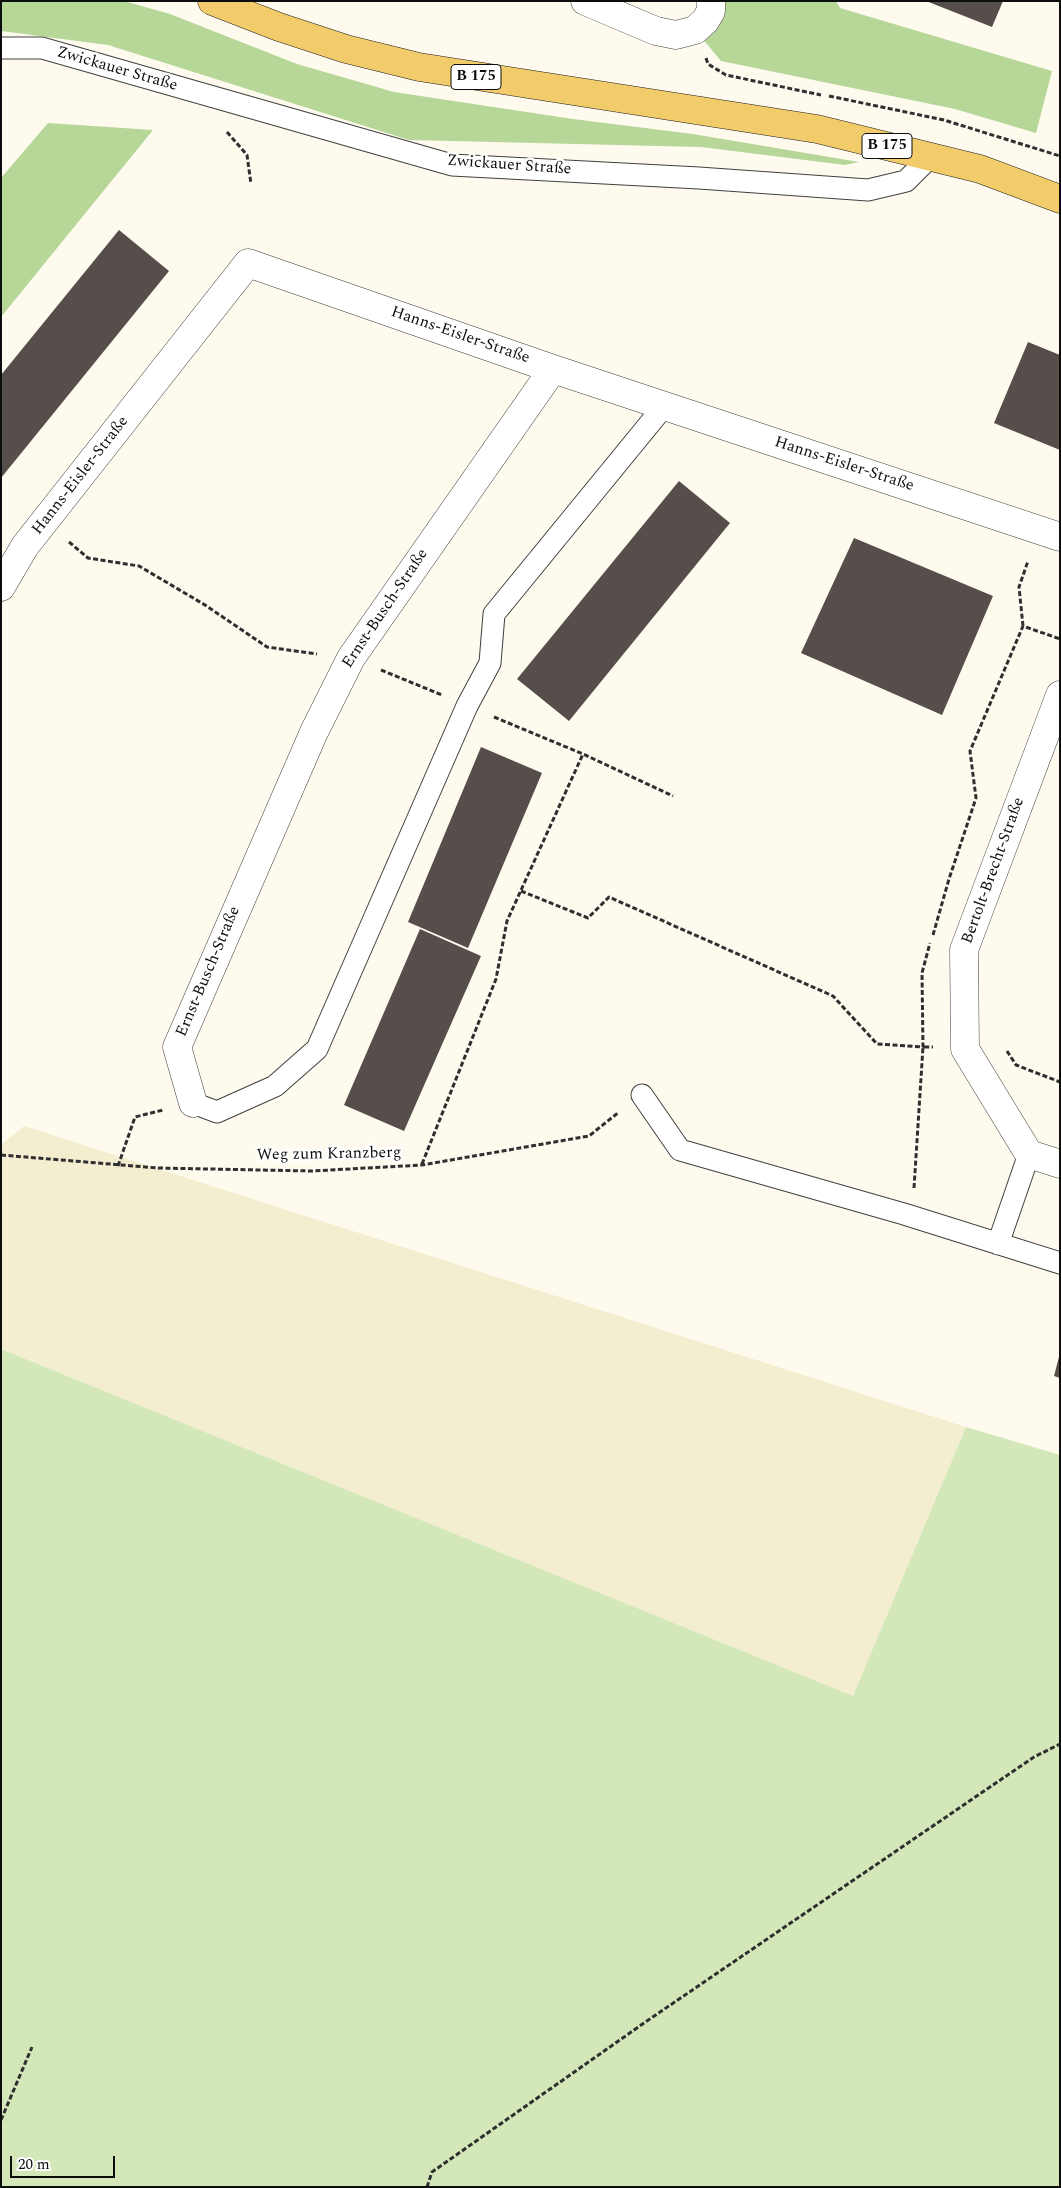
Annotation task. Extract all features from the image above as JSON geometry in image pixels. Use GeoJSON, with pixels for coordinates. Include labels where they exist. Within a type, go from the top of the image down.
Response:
{"type":"FeatureCollection","features":[{"type":"Feature","properties":{"kind":"main road","name":"B 175"},"geometry":{"type":"LineString","coordinates":[[212,1],[279,27],[346,49],[418,67],[817,129],[931,156],[980,170],[1060,199]]}},
{"type":"Feature","properties":{"kind":"street"},"geometry":{"type":"LineString","coordinates":[[586,1],[656,31],[676,35],[695,30],[705,21],[711,11],[711,1]]}},
{"type":"Feature","properties":{"kind":"street","name":"Hanns-Eisler-Straße"},"geometry":{"type":"LineString","coordinates":[[1,587],[25,546],[248,263],[553,368],[1049,533]]}},
{"type":"Feature","properties":{"kind":"street","name":"Ernst-Busch-Straße"},"geometry":{"type":"LineString","coordinates":[[193,1103],[177,1046],[314,732],[351,658],[553,368]]}},
{"type":"Feature","properties":{"kind":"street","name":"Bertolt-Brecht-Straße"},"geometry":{"type":"LineString","coordinates":[[1029,1154],[965,1049],[964,950],[1060,696]]}},
{"type":"Feature","properties":{"kind":"street"},"geometry":{"type":"LineString","coordinates":[[1029,1154],[1060,1164]]}},
{"type":"Feature","properties":{"kind":"lane","name":"Zwickauer Straße"},"geometry":{"type":"LineString","coordinates":[[1,48],[42,48],[452,165],[689,177],[868,190],[906,181],[931,156]]}},
{"type":"Feature","properties":{"kind":"lane"},"geometry":{"type":"LineString","coordinates":[[193,1103],[217,1112],[275,1086],[318,1050],[467,706],[490,663],[494,614],[665,405]]}},
{"type":"Feature","properties":{"kind":"lane"},"geometry":{"type":"LineString","coordinates":[[642,1095],[680,1150],[904,1214],[1060,1263]]}},
{"type":"Feature","properties":{"kind":"lane"},"geometry":{"type":"LineString","coordinates":[[998,1244],[1029,1154]]}},
{"type":"Feature","properties":{"kind":"path"},"geometry":{"type":"LineString","coordinates":[[695,30],[708,64],[726,75],[944,120],[1060,156]]}},
{"type":"Feature","properties":{"kind":"path"},"geometry":{"type":"LineString","coordinates":[[192,91],[247,156],[251,184]]}},
{"type":"Feature","properties":{"kind":"path"},"geometry":{"type":"LineString","coordinates":[[46,521],[88,558],[139,566],[205,604],[267,647],[351,658],[584,754],[673,796]]}},
{"type":"Feature","properties":{"kind":"path"},"geometry":{"type":"LineString","coordinates":[[521,891],[588,918],[610,897],[833,996],[877,1044],[923,1046],[922,973],[949,878],[976,798],[970,752],[1023,626],[1019,587],[1049,533]]}},
{"type":"Feature","properties":{"kind":"path"},"geometry":{"type":"LineString","coordinates":[[1023,626],[1060,639]]}},
{"type":"Feature","properties":{"kind":"path"},"geometry":{"type":"LineString","coordinates":[[422,1165],[496,979],[507,921],[584,754]]}},
{"type":"Feature","properties":{"kind":"path","name":"Weg zum Kranzberg"},"geometry":{"type":"LineString","coordinates":[[1,1155],[118,1166],[312,1171],[422,1165],[589,1136],[642,1095]]}},
{"type":"Feature","properties":{"kind":"path"},"geometry":{"type":"LineString","coordinates":[[118,1166],[135,1117],[193,1103]]}},
{"type":"Feature","properties":{"kind":"path"},"geometry":{"type":"LineString","coordinates":[[427,2187],[432,2172],[644,2023],[1026,1762],[1060,1744]]}},
{"type":"Feature","properties":{"kind":"path"},"geometry":{"type":"LineString","coordinates":[[1,2120],[32,2047]]}},
{"type":"Feature","properties":{"kind":"shaded area"},"geometry":{"type":"Polygon","coordinates":[[[24,1126],[966,1427],[853,1696],[1,1349],[1,1145],[24,1126]]]}},
{"type":"Feature","properties":{"kind":"green space"},"geometry":{"type":"Polygon","coordinates":[[[1,1],[124,1],[170,14],[297,64],[394,92],[573,119],[693,134],[859,162],[845,165],[701,147],[409,140],[108,45],[1,31],[1,1]]]}},
{"type":"Feature","properties":{"kind":"green space"},"geometry":{"type":"Polygon","coordinates":[[[711,1],[836,1],[840,8],[1052,71],[1036,133],[955,109],[721,61],[695,30],[711,1]]]}},
{"type":"Feature","properties":{"kind":"green space"},"geometry":{"type":"Polygon","coordinates":[[[48,123],[153,130],[1,317],[1,178],[48,123]]]}},
{"type":"Feature","properties":{"kind":"green space"},"geometry":{"type":"Polygon","coordinates":[[[1,1349],[853,1696],[966,1427],[1060,1455],[1060,2187],[1,2187],[1,1349]]]}},
{"type":"Feature","properties":{"kind":"building"},"geometry":{"type":"Polygon","coordinates":[[[926,1],[1003,1],[992,27],[926,1]]]}},
{"type":"Feature","properties":{"kind":"building"},"geometry":{"type":"Polygon","coordinates":[[[119,230],[169,271],[1,478],[1,375],[119,230]]]}},
{"type":"Feature","properties":{"kind":"building"},"geometry":{"type":"Polygon","coordinates":[[[1028,342],[1060,355],[1060,450],[994,423],[1028,342]]]}},
{"type":"Feature","properties":{"kind":"building"},"geometry":{"type":"Polygon","coordinates":[[[679,481],[730,523],[569,721],[517,679],[679,481]]]}},
{"type":"Feature","properties":{"kind":"building"},"geometry":{"type":"Polygon","coordinates":[[[854,538],[993,596],[942,715],[801,653],[854,538]]]}},
{"type":"Feature","properties":{"kind":"building"},"geometry":{"type":"Polygon","coordinates":[[[481,747],[542,773],[468,948],[408,922],[481,747]]]}},
{"type":"Feature","properties":{"kind":"building"},"geometry":{"type":"Polygon","coordinates":[[[420,929],[481,956],[404,1131],[344,1105],[420,929]]]}},
{"type":"Feature","properties":{"kind":"building"},"geometry":{"type":"Polygon","coordinates":[[[1060,1353],[1060,1378],[1054,1376],[1060,1353]]]}}]}
